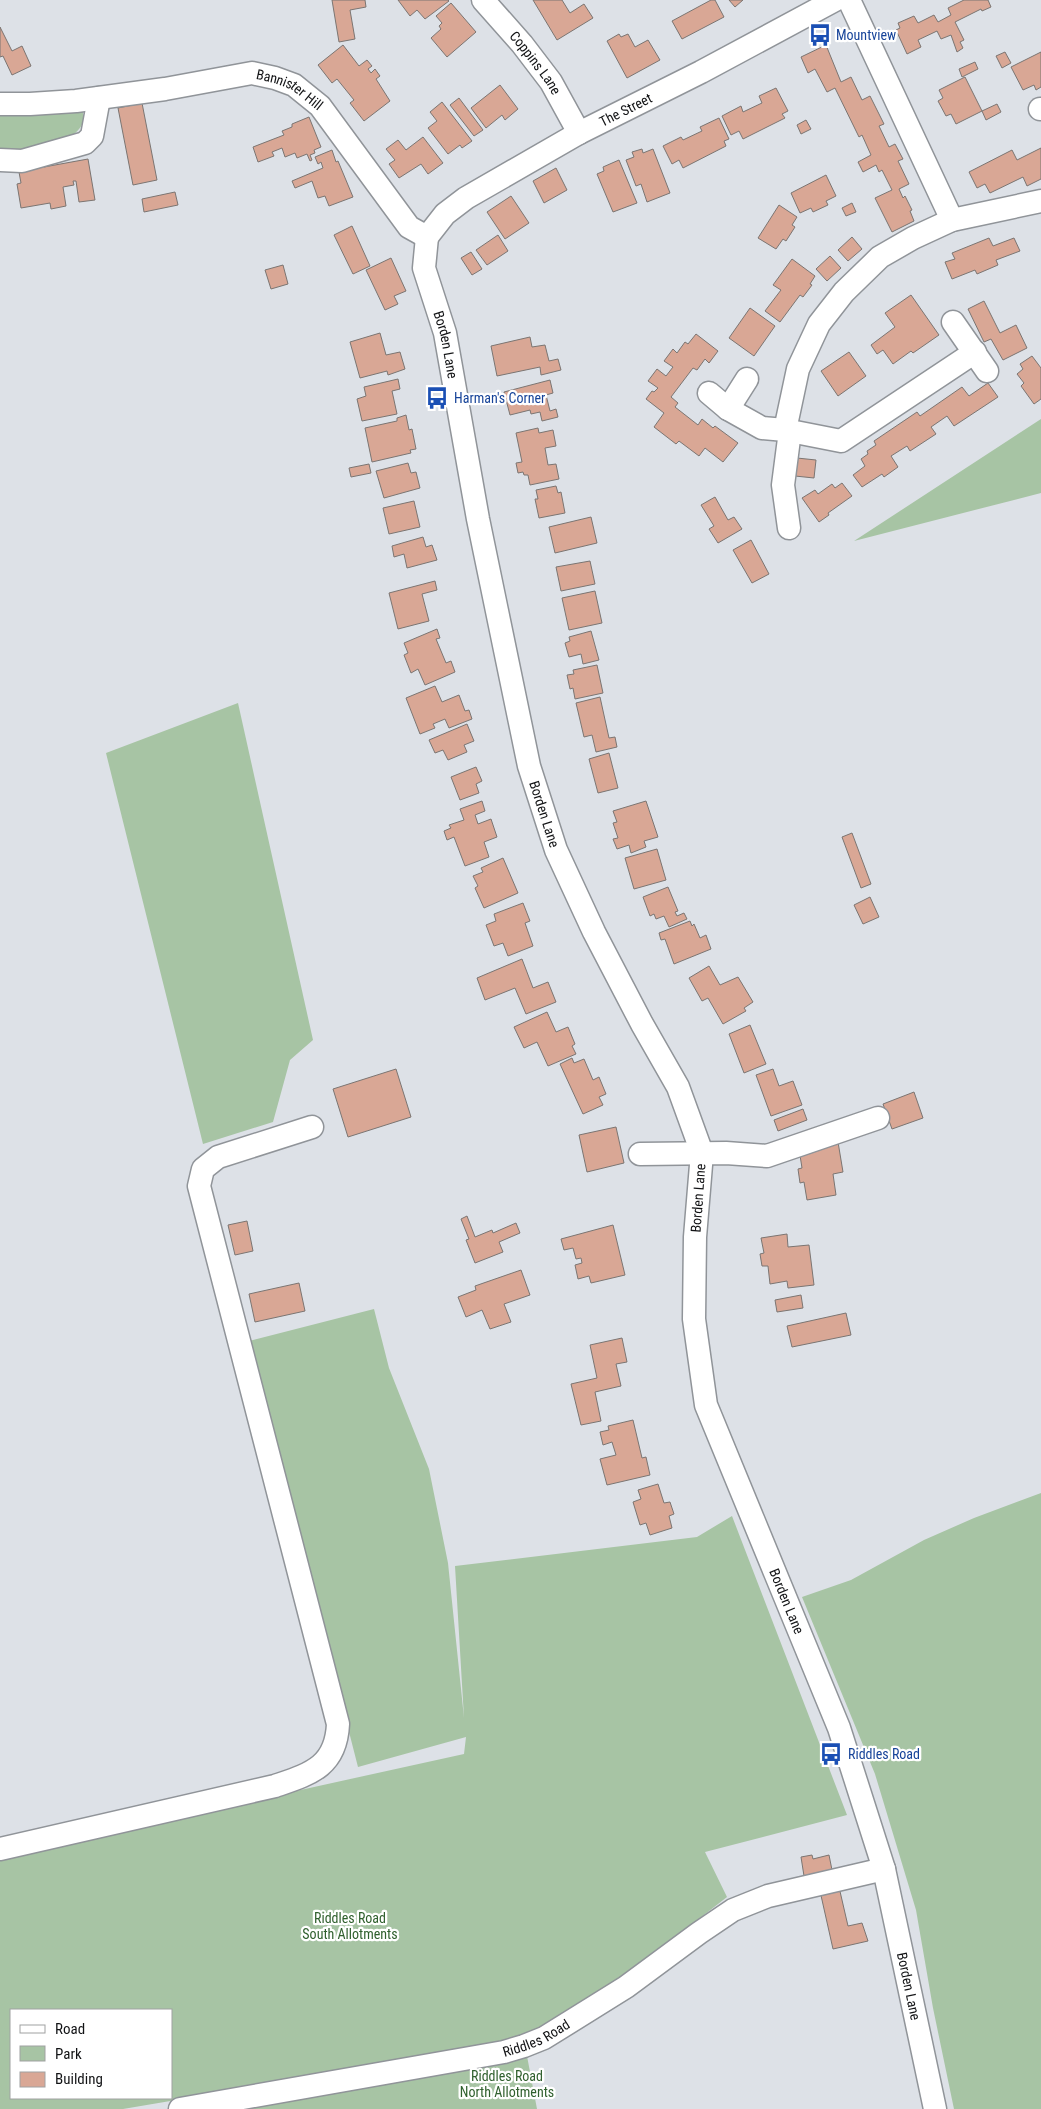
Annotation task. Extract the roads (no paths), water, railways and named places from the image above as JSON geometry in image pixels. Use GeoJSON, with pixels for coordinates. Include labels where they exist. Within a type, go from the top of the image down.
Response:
{"type":"FeatureCollection","features":[{"type":"Feature","properties":{"kind":"street","name":"Coppins Lane"},"geometry":{"type":"LineString","coordinates":[[483,0],[551,82],[579,133]]}},
{"type":"Feature","properties":{"kind":"street","name":"The Street"},"geometry":{"type":"LineString","coordinates":[[427,237],[445,214],[466,198],[579,133],[701,72],[835,0]]}},
{"type":"Feature","properties":{"kind":"street"},"geometry":{"type":"LineString","coordinates":[[849,0],[952,220]]}},
{"type":"Feature","properties":{"kind":"street","name":"Bannister Hill"},"geometry":{"type":"LineString","coordinates":[[0,104],[30,104],[100,98],[165,89],[252,73],[275,78],[294,85],[320,106],[409,227],[427,237]]}},
{"type":"Feature","properties":{"kind":"street"},"geometry":{"type":"LineString","coordinates":[[0,160],[22,161],[85,143],[92,136],[100,98]]}},
{"type":"Feature","properties":{"kind":"street"},"geometry":{"type":"LineString","coordinates":[[789,528],[783,485],[788,431],[798,369],[819,324],[844,292],[880,257],[913,238],[952,220],[1041,201]]}},
{"type":"Feature","properties":{"kind":"street","name":"Borden Lane"},"geometry":{"type":"LineString","coordinates":[[427,237],[424,268],[445,332],[478,519],[530,766],[556,850],[599,940],[678,1087],[702,1154],[695,1237],[694,1319],[706,1405],[840,1728],[884,1869],[935,2109]]}},
{"type":"Feature","properties":{"kind":"street"},"geometry":{"type":"LineString","coordinates":[[953,322],[987,371]]}},
{"type":"Feature","properties":{"kind":"street"},"geometry":{"type":"LineString","coordinates":[[709,393],[728,408],[762,428],[841,440],[975,352]]}},
{"type":"Feature","properties":{"kind":"street"},"geometry":{"type":"LineString","coordinates":[[728,408],[747,379]]}},
{"type":"Feature","properties":{"kind":"street"},"geometry":{"type":"LineString","coordinates":[[640,1154],[767,1156],[878,1118]]}},
{"type":"Feature","properties":{"kind":"street"},"geometry":{"type":"LineString","coordinates":[[0,1849],[275,1786],[312,1773],[331,1754],[337,1740],[338,1724],[199,1186],[203,1169],[218,1157],[312,1127]]}},
{"type":"Feature","properties":{"kind":"street","name":"Riddles Road"},"geometry":{"type":"LineString","coordinates":[[180,2109],[504,2052],[524,2046],[544,2038],[626,1987],[699,1933],[734,1910],[768,1896],[884,1869]]}},
{"type":"Feature","properties":{"kind":"place","name":"Mountview"},"geometry":{"type":"Point","coordinates":[820,35]}},
{"type":"Feature","properties":{"kind":"place","name":"Harman's Corner"},"geometry":{"type":"Point","coordinates":[437,398]}},
{"type":"Feature","properties":{"kind":"place","name":"Riddles Road"},"geometry":{"type":"Point","coordinates":[831,1754]}},
{"type":"Feature","properties":{"kind":"park label","name":"Riddles Road South Allotments"},"geometry":{"type":"Point","coordinates":[350,1926]}},
{"type":"Feature","properties":{"kind":"park label","name":"Riddles Road North Allotments"},"geometry":{"type":"Point","coordinates":[507,2084]}}]}
